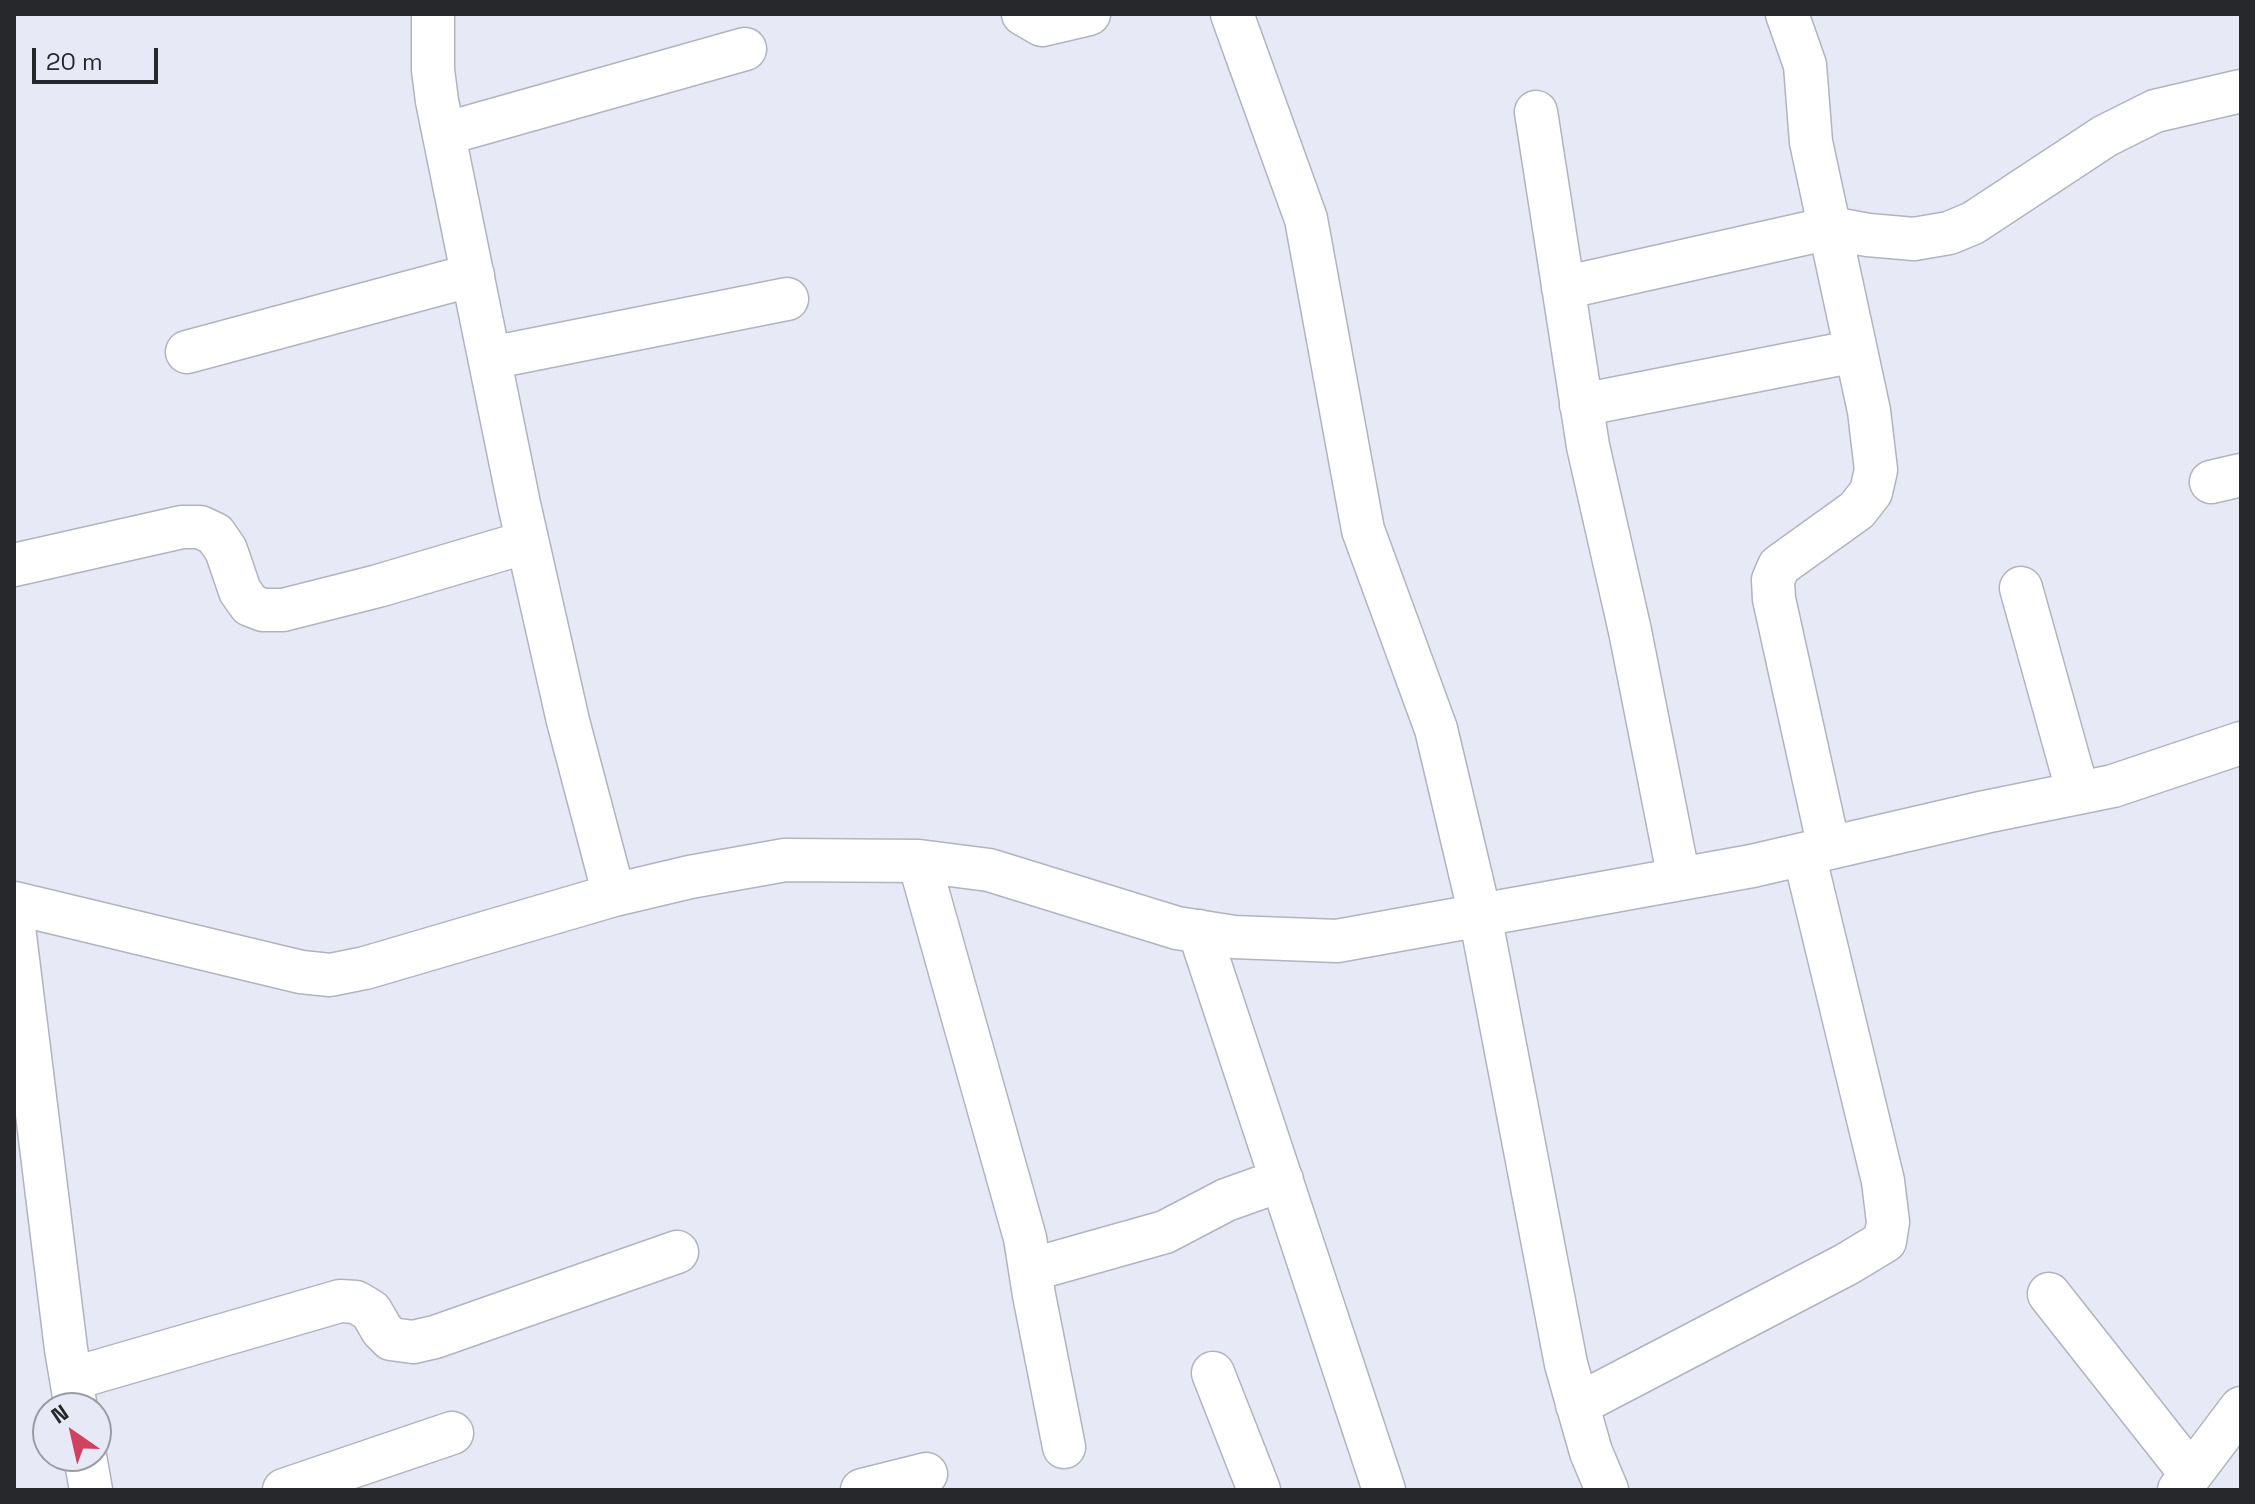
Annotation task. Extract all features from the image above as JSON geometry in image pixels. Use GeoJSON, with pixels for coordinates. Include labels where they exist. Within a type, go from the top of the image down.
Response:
{"type":"FeatureCollection","features":[{"type":"Feature","properties":{"kind":"street"},"geometry":{"type":"LineString","coordinates":[[433,14],[433,70],[444,134],[527,542],[568,721],[614,895]]}},
{"type":"Feature","properties":{"kind":"street"},"geometry":{"type":"LineString","coordinates":[[1023,14],[1042,25],[1089,14]]}},
{"type":"Feature","properties":{"kind":"street"},"geometry":{"type":"LineString","coordinates":[[1232,14],[1306,219],[1363,530],[1436,729],[1480,915],[1566,1364],[1591,1452],[1607,1490]]}},
{"type":"Feature","properties":{"kind":"street"},"geometry":{"type":"LineString","coordinates":[[1577,1405],[1847,1264],[1885,1241],[1888,1222],[1883,1181],[1816,851],[1774,599],[1773,580],[1779,566],[1857,510],[1871,492],[1876,470],[1869,411],[1811,142],[1805,65],[1787,14]]}},
{"type":"Feature","properties":{"kind":"street"},"geometry":{"type":"LineString","coordinates":[[444,134],[745,49]]}},
{"type":"Feature","properties":{"kind":"street"},"geometry":{"type":"LineString","coordinates":[[1563,288],[1830,228],[1914,239],[1949,233],[1973,223],[2105,136],[2155,111],[2241,91]]}},
{"type":"Feature","properties":{"kind":"street"},"geometry":{"type":"LineString","coordinates":[[1536,112],[1588,446],[1630,631],[1679,879]]}},
{"type":"Feature","properties":{"kind":"street"},"geometry":{"type":"LineString","coordinates":[[187,352],[473,275]]}},
{"type":"Feature","properties":{"kind":"street"},"geometry":{"type":"LineString","coordinates":[[490,358],[787,299]]}},
{"type":"Feature","properties":{"kind":"street"},"geometry":{"type":"LineString","coordinates":[[1581,405],[1856,351]]}},
{"type":"Feature","properties":{"kind":"street"},"geometry":{"type":"LineString","coordinates":[[14,565],[182,527],[200,527],[215,534],[226,550],[240,591],[250,605],[263,610],[283,610],[527,542]]}},
{"type":"Feature","properties":{"kind":"street"},"geometry":{"type":"LineString","coordinates":[[2021,588],[2078,793]]}},
{"type":"Feature","properties":{"kind":"street"},"geometry":{"type":"LineString","coordinates":[[14,903],[301,972],[330,975],[365,968],[614,895],[690,877],[785,860],[919,861],[989,870],[1177,928],[1293,941],[1337,941],[1816,851],[2078,793],[2156,773],[2241,743]]}},
{"type":"Feature","properties":{"kind":"street"},"geometry":{"type":"LineString","coordinates":[[919,861],[1017,1203],[1064,1447]]}},
{"type":"Feature","properties":{"kind":"street"},"geometry":{"type":"LineString","coordinates":[[14,927],[74,1392]]}},
{"type":"Feature","properties":{"kind":"street"},"geometry":{"type":"LineString","coordinates":[[1199,931],[1384,1490]]}},
{"type":"Feature","properties":{"kind":"street"},"geometry":{"type":"LineString","coordinates":[[1030,1270],[1165,1232],[1226,1200],[1282,1180]]}},
{"type":"Feature","properties":{"kind":"street"},"geometry":{"type":"LineString","coordinates":[[77,1392],[340,1301],[356,1302],[371,1311],[391,1339],[413,1342],[677,1252]]}},
{"type":"Feature","properties":{"kind":"street"},"geometry":{"type":"LineString","coordinates":[[2049,1294],[2185,1482],[2241,1408]]}},
{"type":"Feature","properties":{"kind":"street"},"geometry":{"type":"LineString","coordinates":[[1213,1373],[1259,1490]]}},
{"type":"Feature","properties":{"kind":"street"},"geometry":{"type":"LineString","coordinates":[[284,1490],[452,1433]]}},
{"type":"Feature","properties":{"kind":"street"},"geometry":{"type":"LineString","coordinates":[[862,1490],[926,1474]]}}]}
